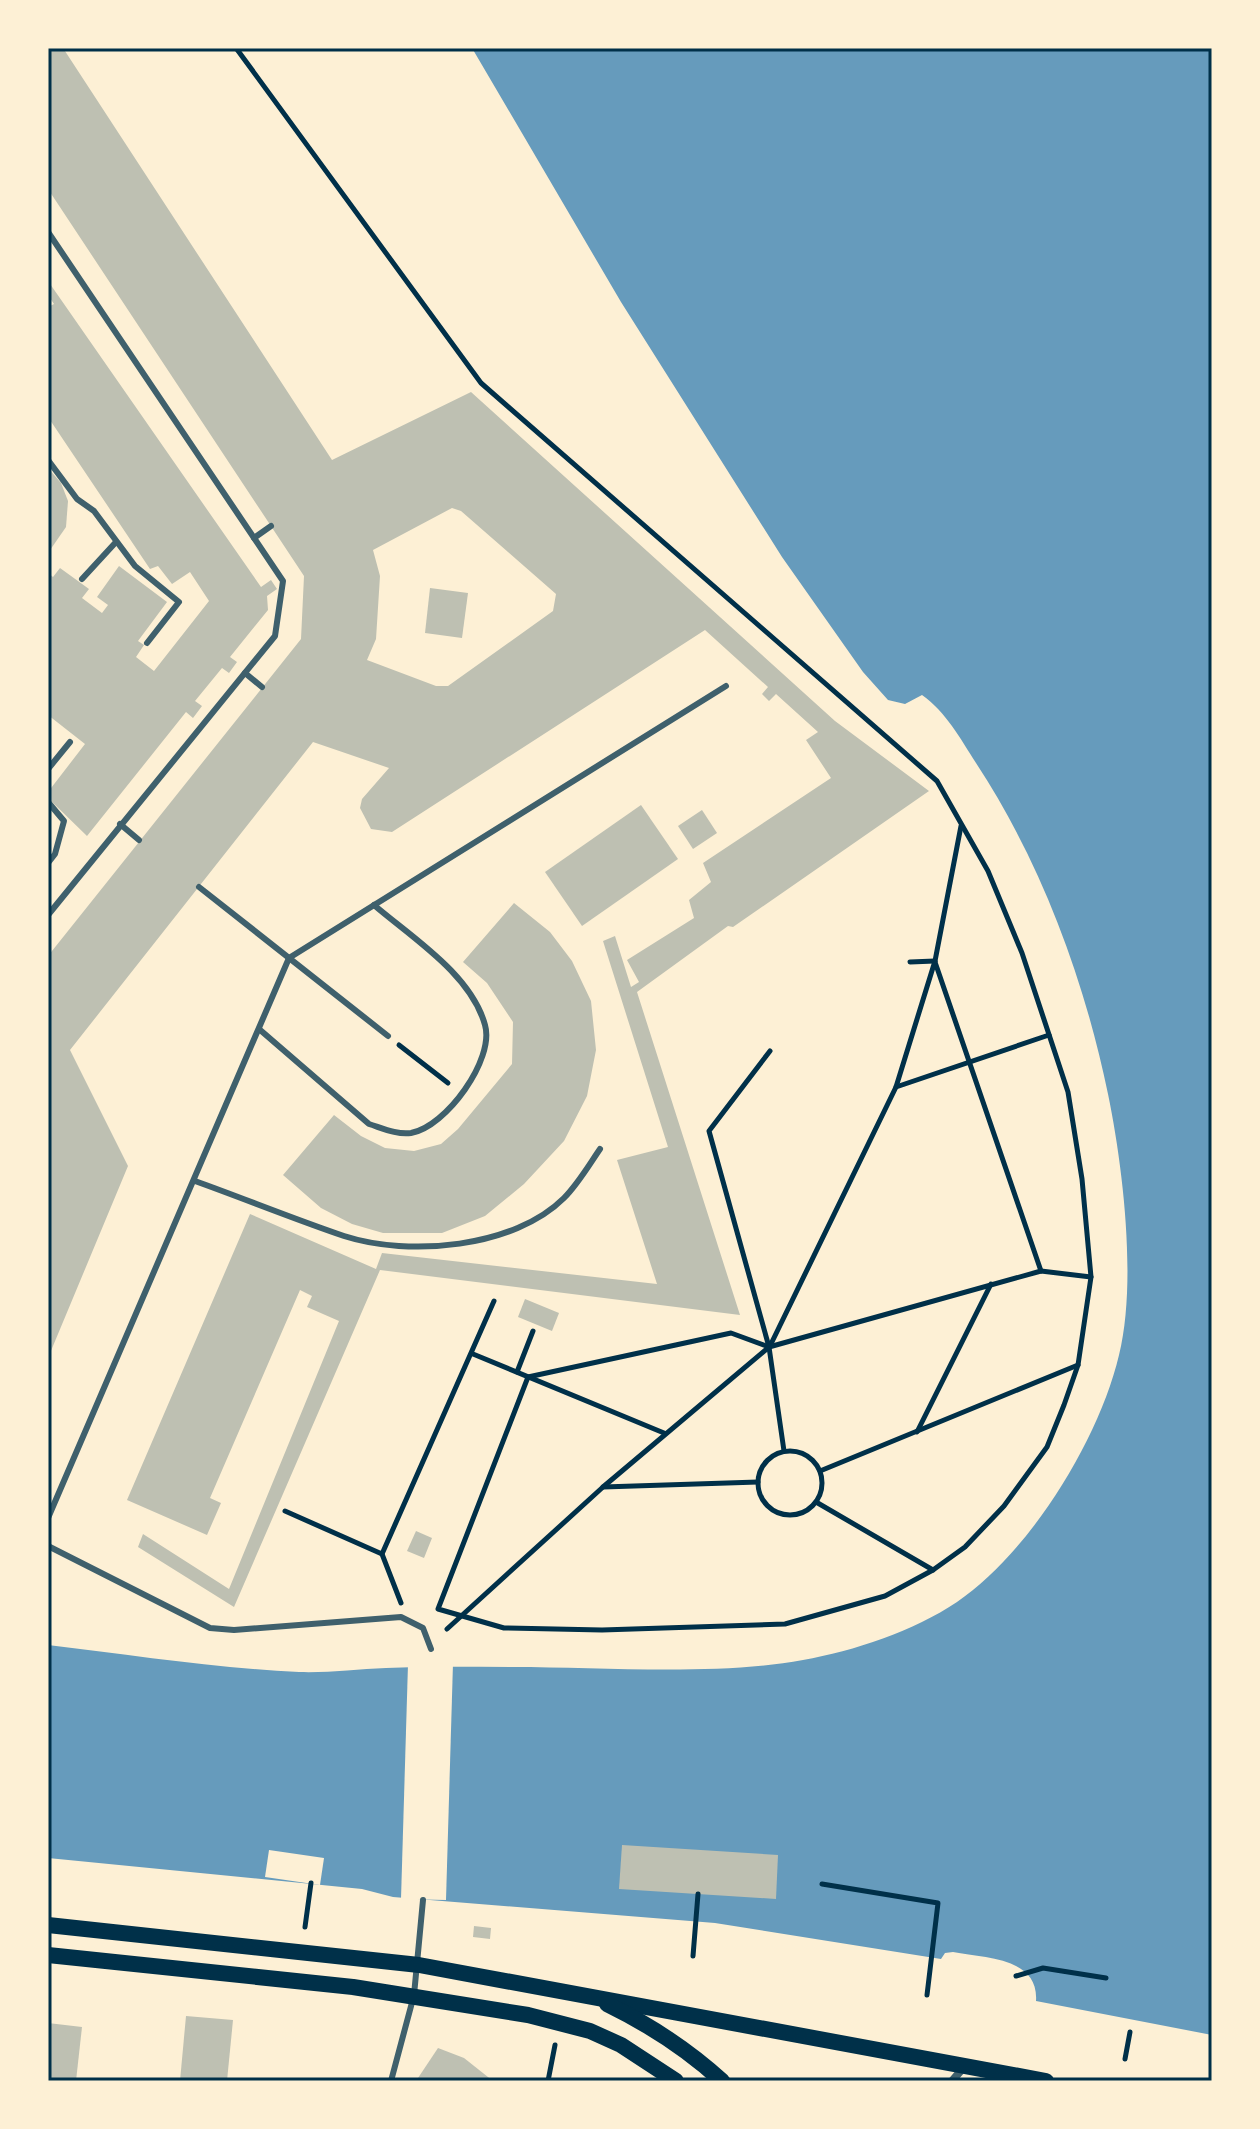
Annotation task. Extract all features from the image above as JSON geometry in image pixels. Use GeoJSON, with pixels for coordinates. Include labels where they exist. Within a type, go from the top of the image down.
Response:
{"type":"FeatureCollection","features":[{"type":"Feature","properties":{"kind":"main road"},"geometry":{"type":"LineString","coordinates":[[48,1925],[419,1965],[1046,2081]]}},
{"type":"Feature","properties":{"kind":"main road"},"geometry":{"type":"LineString","coordinates":[[48,1955],[414,1995],[528,2015],[590,2031],[621,2045],[676,2081]]}},
{"type":"Feature","properties":{"kind":"main road"},"geometry":{"type":"LineString","coordinates":[[588,1994],[636,2018],[704,2064],[722,2081]]}},
{"type":"Feature","properties":{"kind":"street"},"geometry":{"type":"LineString","coordinates":[[952,2081],[964,2067]]}},
{"type":"Feature","properties":{"kind":"lane"},"geometry":{"type":"LineString","coordinates":[[48,232],[283,581],[275,636],[48,915]]}},
{"type":"Feature","properties":{"kind":"lane"},"geometry":{"type":"LineString","coordinates":[[48,460],[77,499],[94,511],[135,566],[179,602],[147,643]]}},
{"type":"Feature","properties":{"kind":"lane"},"geometry":{"type":"LineString","coordinates":[[254,538],[271,526]]}},
{"type":"Feature","properties":{"kind":"lane"},"geometry":{"type":"LineString","coordinates":[[82,579],[116,542]]}},
{"type":"Feature","properties":{"kind":"lane"},"geometry":{"type":"LineString","coordinates":[[245,673],[262,687]]}},
{"type":"Feature","properties":{"kind":"lane"},"geometry":{"type":"LineString","coordinates":[[48,1518],[59,1500],[289,958],[726,686]]}},
{"type":"Feature","properties":{"kind":"lane"},"geometry":{"type":"LineString","coordinates":[[48,769],[70,742]]}},
{"type":"Feature","properties":{"kind":"lane"},"geometry":{"type":"LineString","coordinates":[[48,802],[64,821],[55,854],[48,863]]}},
{"type":"Feature","properties":{"kind":"lane"},"geometry":{"type":"LineString","coordinates":[[120,824],[139,840]]}},
{"type":"Feature","properties":{"kind":"lane"},"geometry":{"type":"LineString","coordinates":[[199,887],[388,1036]]}},
{"type":"Feature","properties":{"kind":"lane"},"geometry":{"type":"LineString","coordinates":[[259,1029],[369,1124],[391,1132],[411,1133],[427,1127],[460,1093],[478,1071],[486,1049],[486,1026],[475,1002],[454,975],[374,905]]}},
{"type":"Feature","properties":{"kind":"lane"},"geometry":{"type":"LineString","coordinates":[[195,1181],[346,1236],[382,1243],[437,1245],[482,1241],[525,1227],[564,1198],[600,1149]]}},
{"type":"Feature","properties":{"kind":"lane"},"geometry":{"type":"LineString","coordinates":[[48,1546],[210,1628],[234,1630],[401,1617],[423,1628],[431,1649]]}},
{"type":"Feature","properties":{"kind":"lane"},"geometry":{"type":"LineString","coordinates":[[391,2081],[414,1995],[423,1900]]}},
{"type":"Feature","properties":{"kind":"path"},"geometry":{"type":"LineString","coordinates":[[236,48],[481,383],[937,781],[988,871],[1017,939],[1068,1092],[1082,1179],[1091,1277],[1078,1365],[1047,1447],[1004,1506],[965,1547],[933,1570],[885,1596],[785,1624],[504,1628],[438,1609],[528,1377]]}},
{"type":"Feature","properties":{"kind":"path"},"geometry":{"type":"LineString","coordinates":[[769,1347],[896,1087],[935,961],[962,824]]}},
{"type":"Feature","properties":{"kind":"path"},"geometry":{"type":"LineString","coordinates":[[910,962],[935,961]]}},
{"type":"Feature","properties":{"kind":"path"},"geometry":{"type":"LineString","coordinates":[[935,961],[1041,1271]]}},
{"type":"Feature","properties":{"kind":"path"},"geometry":{"type":"LineString","coordinates":[[896,1087],[1049,1035]]}},
{"type":"Feature","properties":{"kind":"path"},"geometry":{"type":"LineString","coordinates":[[388,1036],[460,1093]]}},
{"type":"Feature","properties":{"kind":"path"},"geometry":{"type":"LineString","coordinates":[[770,1051],[709,1131],[769,1347],[784,1451]]}},
{"type":"Feature","properties":{"kind":"path"},"geometry":{"type":"LineString","coordinates":[[447,1629],[457,1616],[603,1487],[769,1347],[1041,1271],[1091,1277]]}},
{"type":"Feature","properties":{"kind":"path"},"geometry":{"type":"LineString","coordinates":[[917,1432],[991,1283]]}},
{"type":"Feature","properties":{"kind":"path"},"geometry":{"type":"LineString","coordinates":[[382,1554],[494,1301]]}},
{"type":"Feature","properties":{"kind":"path"},"geometry":{"type":"LineString","coordinates":[[517,1372],[533,1331]]}},
{"type":"Feature","properties":{"kind":"path"},"geometry":{"type":"LineString","coordinates":[[528,1377],[731,1333],[769,1347]]}},
{"type":"Feature","properties":{"kind":"path"},"geometry":{"type":"LineString","coordinates":[[473,1354],[665,1434]]}},
{"type":"Feature","properties":{"kind":"path"},"geometry":{"type":"LineString","coordinates":[[820,1471],[1078,1365]]}},
{"type":"Feature","properties":{"kind":"path"},"geometry":{"type":"LineString","coordinates":[[784,1451],[806,1455],[820,1471],[821,1492],[816,1502],[800,1513],[780,1513],[764,1501],[758,1482],[766,1462],[784,1451]]}},
{"type":"Feature","properties":{"kind":"path"},"geometry":{"type":"LineString","coordinates":[[603,1487],[758,1482]]}},
{"type":"Feature","properties":{"kind":"path"},"geometry":{"type":"LineString","coordinates":[[816,1502],[933,1570]]}},
{"type":"Feature","properties":{"kind":"path"},"geometry":{"type":"LineString","coordinates":[[285,1511],[382,1554],[401,1596]]}},
{"type":"Feature","properties":{"kind":"path"},"geometry":{"type":"LineString","coordinates":[[305,1927],[311,1883]]}},
{"type":"Feature","properties":{"kind":"path"},"geometry":{"type":"LineString","coordinates":[[822,1884],[938,1903],[927,1995]]}},
{"type":"Feature","properties":{"kind":"path"},"geometry":{"type":"LineString","coordinates":[[693,1956],[698,1894]]}},
{"type":"Feature","properties":{"kind":"path"},"geometry":{"type":"LineString","coordinates":[[1016,1976],[1043,1968],[1106,1978]]}},
{"type":"Feature","properties":{"kind":"path"},"geometry":{"type":"LineString","coordinates":[[1125,2059],[1130,2032]]}},
{"type":"Feature","properties":{"kind":"path"},"geometry":{"type":"LineString","coordinates":[[548,2081],[555,2045]]}},
{"type":"Feature","properties":{"kind":"water"},"geometry":{"type":"Polygon","coordinates":[[[472,48],[1212,48],[1212,2035],[1036,2001],[1035,1987],[1029,1976],[1019,1968],[1007,1962],[953,1952],[945,1953],[941,1959],[715,1923],[393,1897],[362,1889],[48,1858],[48,1645],[205,1664],[310,1672],[433,1667],[734,1668],[803,1660],[843,1651],[903,1631],[940,1612],[984,1581],[1010,1554],[1058,1492],[1078,1457],[1096,1422],[1119,1355],[1127,1294],[1126,1224],[1119,1155],[1108,1094],[1073,964],[1021,840],[945,717],[922,695],[905,704],[888,700],[863,672],[782,557],[621,302],[472,48]]]}},
{"type":"Feature","properties":{"kind":"pier"},"geometry":{"type":"Polygon","coordinates":[[[453,1663],[446,1900],[401,1899],[408,1664],[453,1663]]]}},
{"type":"Feature","properties":{"kind":"pier"},"geometry":{"type":"Polygon","coordinates":[[[269,1850],[324,1858],[320,1885],[265,1877],[269,1850]]]}},
{"type":"Feature","properties":{"kind":"building"},"geometry":{"type":"Polygon","coordinates":[[[48,48],[63,48],[332,460],[471,392],[835,721],[929,791],[733,927],[728,926],[637,992],[740,1315],[380,1270],[234,1607],[138,1547],[143,1534],[229,1589],[339,1321],[307,1307],[312,1296],[300,1290],[210,1498],[221,1503],[207,1535],[127,1500],[250,1214],[376,1269],[382,1253],[657,1284],[617,1160],[668,1147],[603,941],[615,936],[631,987],[639,982],[627,960],[694,918],[689,900],[711,882],[703,863],[831,778],[806,740],[818,732],[776,694],[769,701],[762,694],[768,687],[705,630],[392,832],[371,829],[360,808],[362,799],[389,768],[313,742],[70,1050],[128,1166],[48,1358],[48,956],[301,639],[304,576],[48,189],[48,48]],[[452,508],[373,550],[380,576],[376,639],[367,660],[436,686],[448,686],[553,611],[556,594],[461,511],[452,508]]]}},
{"type":"Feature","properties":{"kind":"building"},"geometry":{"type":"Polygon","coordinates":[[[48,281],[261,587],[271,580],[277,589],[267,596],[268,610],[230,657],[237,662],[229,673],[222,668],[195,701],[202,706],[193,718],[186,712],[87,836],[48,798],[48,792],[85,744],[48,715],[48,573],[53,577],[60,568],[89,589],[82,598],[102,613],[108,605],[97,597],[119,566],[167,602],[138,641],[144,645],[136,657],[154,671],[209,601],[190,572],[172,584],[158,566],[150,569],[48,417],[48,307],[54,304],[48,295],[48,281]]]}},
{"type":"Feature","properties":{"kind":"building"},"geometry":{"type":"Polygon","coordinates":[[[48,468],[61,483],[68,501],[66,527],[48,553],[48,468]]]}},
{"type":"Feature","properties":{"kind":"building"},"geometry":{"type":"Polygon","coordinates":[[[430,588],[468,593],[462,638],[425,633],[430,588]]]}},
{"type":"Feature","properties":{"kind":"building"},"geometry":{"type":"Polygon","coordinates":[[[641,805],[678,859],[582,926],[545,872],[641,805]]]}},
{"type":"Feature","properties":{"kind":"building"},"geometry":{"type":"Polygon","coordinates":[[[702,810],[717,833],[693,849],[678,826],[702,810]]]}},
{"type":"Feature","properties":{"kind":"building"},"geometry":{"type":"Polygon","coordinates":[[[514,903],[550,932],[572,961],[591,1001],[596,1050],[587,1096],[564,1141],[524,1184],[485,1216],[442,1233],[383,1233],[352,1224],[321,1208],[283,1175],[334,1115],[361,1136],[385,1148],[414,1151],[441,1144],[458,1129],[512,1064],[513,1022],[487,983],[463,962],[514,903]]]}},
{"type":"Feature","properties":{"kind":"building"},"geometry":{"type":"Polygon","coordinates":[[[525,1299],[559,1313],[552,1331],[518,1317],[525,1299]]]}},
{"type":"Feature","properties":{"kind":"building"},"geometry":{"type":"Polygon","coordinates":[[[416,1531],[432,1538],[424,1558],[407,1551],[416,1531]]]}},
{"type":"Feature","properties":{"kind":"building"},"geometry":{"type":"Polygon","coordinates":[[[622,1845],[778,1855],[776,1899],[619,1889],[622,1845]]]}},
{"type":"Feature","properties":{"kind":"building"},"geometry":{"type":"Polygon","coordinates":[[[474,1926],[491,1928],[490,1939],[473,1937],[474,1926]]]}},
{"type":"Feature","properties":{"kind":"building"},"geometry":{"type":"Polygon","coordinates":[[[186,2016],[233,2020],[227,2081],[180,2081],[186,2016]]]}},
{"type":"Feature","properties":{"kind":"building"},"geometry":{"type":"Polygon","coordinates":[[[48,2023],[82,2027],[76,2081],[48,2081],[48,2023]]]}},
{"type":"Feature","properties":{"kind":"building"},"geometry":{"type":"Polygon","coordinates":[[[438,2048],[464,2058],[493,2081],[416,2081],[438,2048]]]}}]}
